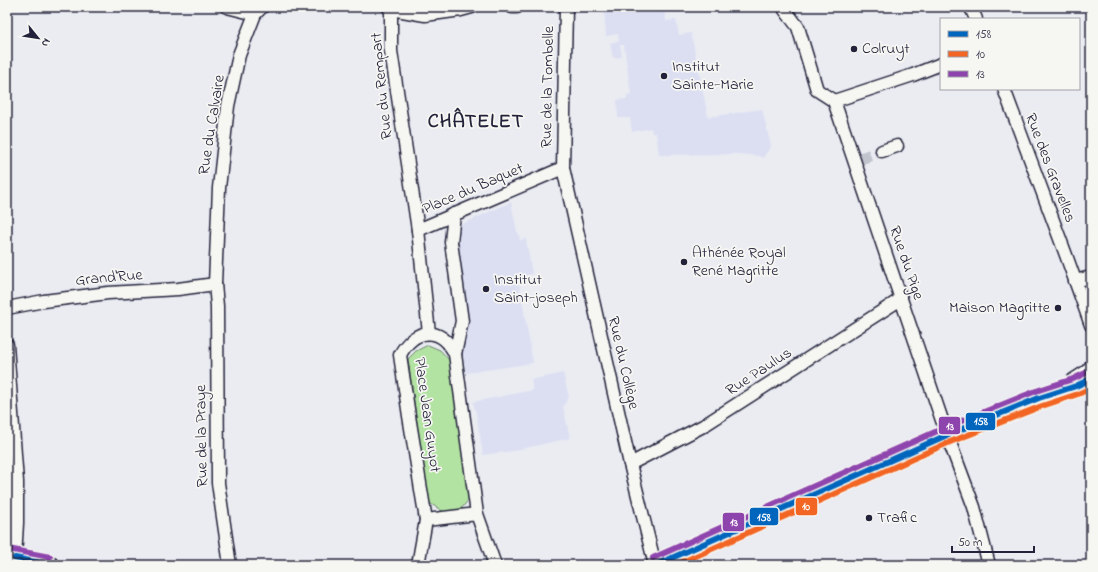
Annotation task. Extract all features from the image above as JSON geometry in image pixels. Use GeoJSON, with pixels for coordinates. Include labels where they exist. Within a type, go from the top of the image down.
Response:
{"type":"FeatureCollection","features":[{"type":"Feature","properties":{"kind":"main road"},"geometry":{"type":"LineString","coordinates":[[656,565],[947,435],[1091,379]]}},
{"type":"Feature","properties":{"kind":"main road"},"geometry":{"type":"LineString","coordinates":[[12,556],[49,565]]}},
{"type":"Feature","properties":{"kind":"street"},"geometry":{"type":"LineString","coordinates":[[227,7],[258,10]]}},
{"type":"Feature","properties":{"kind":"street"},"geometry":{"type":"LineString","coordinates":[[390,8],[425,16],[472,7]]}},
{"type":"Feature","properties":{"kind":"street"},"geometry":{"type":"LineString","coordinates":[[512,7],[518,7]]}},
{"type":"Feature","properties":{"kind":"street","name":"Rue de la Tombelle"},"geometry":{"type":"LineString","coordinates":[[563,168],[566,7]]}},
{"type":"Feature","properties":{"kind":"street"},"geometry":{"type":"LineString","coordinates":[[784,7],[798,28],[817,90],[834,101],[913,75],[940,64]]}},
{"type":"Feature","properties":{"kind":"street"},"geometry":{"type":"LineString","coordinates":[[970,7],[976,18]]}},
{"type":"Feature","properties":{"kind":"street","name":"Rue du Rempart"},"geometry":{"type":"LineString","coordinates":[[390,8],[391,51],[418,230],[429,333]]}},
{"type":"Feature","properties":{"kind":"street","name":"Rue du Calvaire"},"geometry":{"type":"LineString","coordinates":[[215,284],[218,188],[228,106],[239,55],[258,10]]}},
{"type":"Feature","properties":{"kind":"street","name":"Rue des Gravelles"},"geometry":{"type":"LineString","coordinates":[[1004,90],[1091,325]]}},
{"type":"Feature","properties":{"kind":"street","name":"Rue du Pige"},"geometry":{"type":"LineString","coordinates":[[834,101],[856,160],[947,435],[974,507],[989,565]]}},
{"type":"Feature","properties":{"kind":"street"},"geometry":{"type":"LineString","coordinates":[[882,151],[897,146]]}},
{"type":"Feature","properties":{"kind":"street","name":"Place du Baquet"},"geometry":{"type":"LineString","coordinates":[[418,230],[563,168]]}},
{"type":"Feature","properties":{"kind":"street","name":"Rue du Collège"},"geometry":{"type":"LineString","coordinates":[[563,168],[630,464],[656,565]]}},
{"type":"Feature","properties":{"kind":"street"},"geometry":{"type":"LineString","coordinates":[[454,214],[451,242],[462,321],[455,354]]}},
{"type":"Feature","properties":{"kind":"street"},"geometry":{"type":"LineString","coordinates":[[1075,281],[1091,277]]}},
{"type":"Feature","properties":{"kind":"street","name":"Rue de la Praye"},"geometry":{"type":"LineString","coordinates":[[215,284],[217,306],[218,484],[230,565]]}},
{"type":"Feature","properties":{"kind":"street","name":"Grand'Rue"},"geometry":{"type":"LineString","coordinates":[[7,308],[44,301],[108,293],[178,289],[215,284]]}},
{"type":"Feature","properties":{"kind":"street","name":"Rue Paulus"},"geometry":{"type":"LineString","coordinates":[[630,464],[703,426],[901,299]]}},
{"type":"Feature","properties":{"kind":"street","name":"Place Jean Guyot"},"geometry":{"type":"LineString","coordinates":[[418,565],[426,520],[400,355],[404,347],[414,337],[429,333],[440,336],[445,340],[452,346],[455,354],[477,514],[495,565]]}},
{"type":"Feature","properties":{"kind":"street"},"geometry":{"type":"LineString","coordinates":[[7,345],[17,482],[17,523],[12,556]]}},
{"type":"Feature","properties":{"kind":"street"},"geometry":{"type":"LineString","coordinates":[[1039,398],[1060,385],[1074,380],[1087,371],[1091,366]]}},
{"type":"Feature","properties":{"kind":"street"},"geometry":{"type":"LineString","coordinates":[[426,520],[477,514]]}},
{"type":"Feature","properties":{"kind":"shaded area","name":"Institut Sainte-Marie"},"geometry":{"type":"Polygon","coordinates":[[[604,7],[664,7],[666,21],[676,20],[679,35],[691,33],[708,117],[762,109],[771,146],[763,158],[759,156],[739,154],[659,155],[656,133],[652,133],[651,128],[632,132],[630,118],[618,118],[617,100],[627,99],[627,95],[631,94],[624,45],[620,45],[622,57],[613,58],[610,43],[619,41],[618,34],[606,36],[604,7]]]}},
{"type":"Feature","properties":{"kind":"shaded area","name":"Institut Saint-joseph"},"geometry":{"type":"Polygon","coordinates":[[[511,202],[520,240],[526,239],[532,274],[518,277],[533,363],[466,373],[450,278],[447,231],[511,202]]]}},
{"type":"Feature","properties":{"kind":"shaded area"},"geometry":{"type":"Polygon","coordinates":[[[563,373],[569,398],[563,407],[570,438],[512,451],[483,455],[473,402],[533,390],[531,380],[563,373]]]}},
{"type":"Feature","properties":{"kind":"green space"},"geometry":{"type":"Polygon","coordinates":[[[428,345],[440,350],[450,361],[470,498],[461,509],[444,512],[428,502],[408,359],[416,351],[428,345]]]}},
{"type":"Feature","properties":{"kind":"tunnel"},"geometry":{"type":"LineString","coordinates":[[859,159],[882,151]]}},
{"type":"Feature","properties":{"kind":"transit line","name":"13"},"geometry":{"type":"LineString","coordinates":[[653,558],[944,428],[1088,372]]}},
{"type":"Feature","properties":{"kind":"transit line","name":"158"},"geometry":{"type":"LineString","coordinates":[[656,565],[947,435],[1091,379]]}},
{"type":"Feature","properties":{"kind":"transit line","name":"10"},"geometry":{"type":"LineString","coordinates":[[676,565],[950,442],[1091,388]]}},
{"type":"Feature","properties":{"kind":"transit line","name":"13"},"geometry":{"type":"LineString","coordinates":[[8,549],[50,557]]}},
{"type":"Feature","properties":{"kind":"transit line","name":"158"},"geometry":{"type":"LineString","coordinates":[[15,558],[49,565]]}},
{"type":"Feature","properties":{"kind":"place","name":"Colruyt"},"geometry":{"type":"Point","coordinates":[854,49]}},
{"type":"Feature","properties":{"kind":"place","name":"Institut Sainte-Marie"},"geometry":{"type":"Point","coordinates":[664,76]}},
{"type":"Feature","properties":{"kind":"place","name":"Athénée Royal René Magritte"},"geometry":{"type":"Point","coordinates":[684,262]}},
{"type":"Feature","properties":{"kind":"place","name":"Institut Saint-joseph"},"geometry":{"type":"Point","coordinates":[486,289]}},
{"type":"Feature","properties":{"kind":"place","name":"Maison Magritte"},"geometry":{"type":"Point","coordinates":[1058,308]}},
{"type":"Feature","properties":{"kind":"place","name":"Trafic"},"geometry":{"type":"Point","coordinates":[869,518]}},
{"type":"Feature","properties":{"kind":"district","name":"CHÂTELET"},"geometry":{"type":"Point","coordinates":[476,122]}}]}
